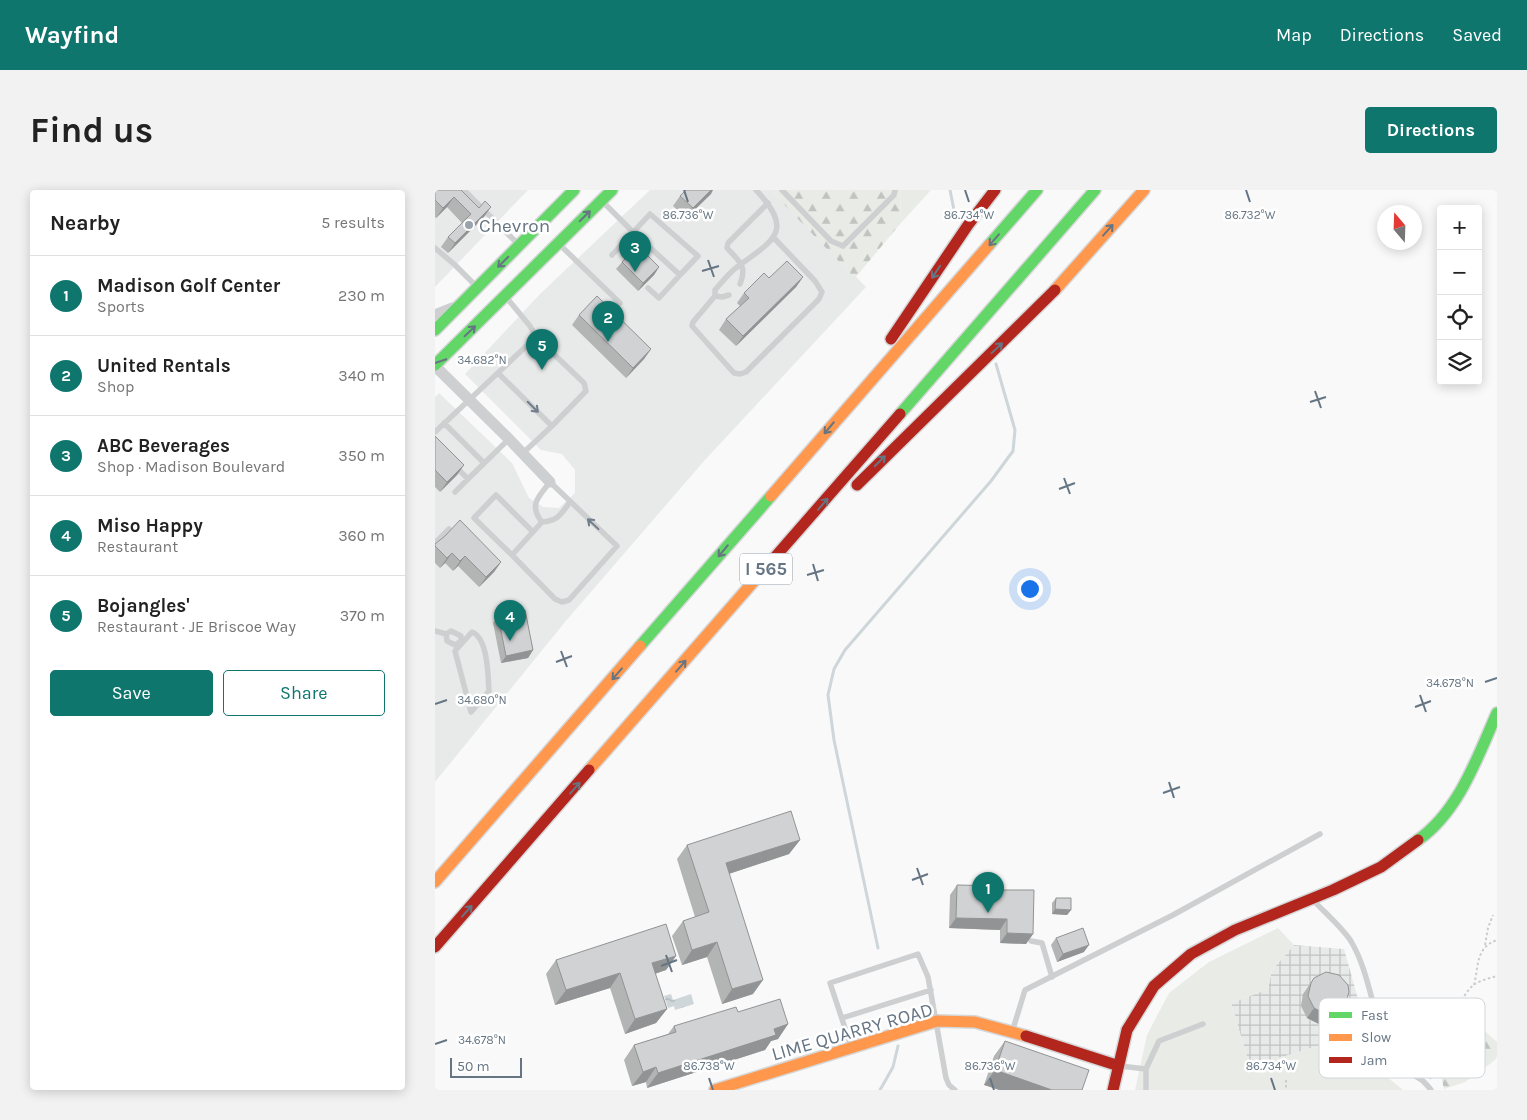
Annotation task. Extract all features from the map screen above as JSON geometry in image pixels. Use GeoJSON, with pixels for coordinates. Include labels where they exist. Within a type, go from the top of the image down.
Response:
{"type":"FeatureCollection","features":[{"type":"Feature","properties":{"kind":"main road"},"geometry":{"type":"LineString","coordinates":[[435,330],[574,190]]}},
{"type":"Feature","properties":{"kind":"main road"},"geometry":{"type":"LineString","coordinates":[[591,190],[601,200]]}},
{"type":"Feature","properties":{"kind":"main road"},"geometry":{"type":"LineString","coordinates":[[435,365],[612,190]]}},
{"type":"Feature","properties":{"kind":"main road"},"geometry":{"type":"LineString","coordinates":[[841,413],[968,225],[995,190]]}},
{"type":"Feature","properties":{"kind":"main road","name":"I 565"},"geometry":{"type":"LineString","coordinates":[[435,882],[660,625],[841,413],[1037,190]]}},
{"type":"Feature","properties":{"kind":"main road","name":"I 565"},"geometry":{"type":"LineString","coordinates":[[435,947],[757,580],[1095,190]]}},
{"type":"Feature","properties":{"kind":"main road"},"geometry":{"type":"LineString","coordinates":[[848,494],[1048,297],[1144,190]]}},
{"type":"Feature","properties":{"kind":"main road"},"geometry":{"type":"LineString","coordinates":[[757,580],[822,520]]}},
{"type":"Feature","properties":{"kind":"main road"},"geometry":{"type":"LineString","coordinates":[[1113,1090],[1116,1065],[1127,1027],[1140,1003],[1155,984],[1182,959],[1210,942],[1369,874],[1386,865],[1426,835],[1451,807],[1468,777],[1497,712]]}},
{"type":"Feature","properties":{"kind":"main road","name":"LIME QUARRY ROAD"},"geometry":{"type":"LineString","coordinates":[[715,1090],[937,1021],[975,1022],[1012,1031],[1116,1065]]}},
{"type":"Feature","properties":{"kind":"street"},"geometry":{"type":"LineString","coordinates":[[435,316],[463,302]]}},
{"type":"Feature","properties":{"kind":"street"},"geometry":{"type":"LineString","coordinates":[[435,365],[550,482]]}},
{"type":"Feature","properties":{"kind":"lane"},"geometry":{"type":"LineString","coordinates":[[464,190],[519,246]]}},
{"type":"Feature","properties":{"kind":"lane"},"geometry":{"type":"LineString","coordinates":[[756,190],[769,203],[775,215],[777,224],[774,238],[735,268],[715,290],[715,296],[693,322],[692,326],[734,373],[746,372],[819,299],[822,292],[815,281],[774,238]]}},
{"type":"Feature","properties":{"kind":"lane"},"geometry":{"type":"LineString","coordinates":[[782,190],[831,241],[843,246],[894,195],[895,190]]}},
{"type":"Feature","properties":{"kind":"lane"},"geometry":{"type":"LineString","coordinates":[[601,200],[680,274]]}},
{"type":"Feature","properties":{"kind":"lane"},"geometry":{"type":"LineString","coordinates":[[740,284],[744,276],[742,264],[727,248],[728,243],[769,203]]}},
{"type":"Feature","properties":{"kind":"lane"},"geometry":{"type":"LineString","coordinates":[[612,255],[650,214],[698,256],[659,298],[648,288]]}},
{"type":"Feature","properties":{"kind":"lane"},"geometry":{"type":"LineString","coordinates":[[559,243],[620,303]]}},
{"type":"Feature","properties":{"kind":"lane"},"geometry":{"type":"LineString","coordinates":[[435,248],[478,287]]}},
{"type":"Feature","properties":{"kind":"lane"},"geometry":{"type":"LineString","coordinates":[[715,296],[729,295]]}},
{"type":"Feature","properties":{"kind":"lane"},"geometry":{"type":"LineString","coordinates":[[505,296],[530,326],[536,337],[586,386],[584,394],[523,453]]}},
{"type":"Feature","properties":{"kind":"lane"},"geometry":{"type":"LineString","coordinates":[[435,432],[536,337]]}},
{"type":"Feature","properties":{"kind":"lane"},"geometry":{"type":"LineString","coordinates":[[498,373],[552,426]]}},
{"type":"Feature","properties":{"kind":"lane"},"geometry":{"type":"LineString","coordinates":[[444,423],[484,463]]}},
{"type":"Feature","properties":{"kind":"lane"},"geometry":{"type":"LineString","coordinates":[[455,492],[509,439]]}},
{"type":"Feature","properties":{"kind":"lane"},"geometry":{"type":"LineString","coordinates":[[448,458],[468,479]]}},
{"type":"Feature","properties":{"kind":"lane"},"geometry":{"type":"LineString","coordinates":[[533,532],[496,495],[474,518],[555,599],[562,602],[569,600],[617,546],[550,482],[537,499],[535,508],[542,522]]}},
{"type":"Feature","properties":{"kind":"lane"},"geometry":{"type":"LineString","coordinates":[[512,555],[542,522],[551,521],[559,517],[570,502]]}},
{"type":"Feature","properties":{"kind":"lane"},"geometry":{"type":"LineString","coordinates":[[435,543],[449,530]]}},
{"type":"Feature","properties":{"kind":"lane"},"geometry":{"type":"LineString","coordinates":[[435,631],[445,634],[447,641],[455,645],[462,642],[472,632],[478,634],[481,640],[487,664],[489,691],[471,712],[455,651],[462,642]]}},
{"type":"Feature","properties":{"kind":"lane"},"geometry":{"type":"LineString","coordinates":[[1012,1031],[1025,990],[1173,915],[1320,834]]}},
{"type":"Feature","properties":{"kind":"lane"},"geometry":{"type":"LineString","coordinates":[[1312,899],[1351,941],[1365,973],[1371,998]]}},
{"type":"Feature","properties":{"kind":"lane"},"geometry":{"type":"LineString","coordinates":[[1031,941],[1042,943],[1052,977]]}},
{"type":"Feature","properties":{"kind":"lane"},"geometry":{"type":"LineString","coordinates":[[852,1048],[830,983],[918,954],[931,990],[946,1078],[949,1085],[955,1090]]}},
{"type":"Feature","properties":{"kind":"lane"},"geometry":{"type":"LineString","coordinates":[[842,1018],[931,990]]}},
{"type":"Feature","properties":{"kind":"lane"},"geometry":{"type":"LineString","coordinates":[[1146,1090],[1146,1069],[1159,1041],[1203,1024]]}},
{"type":"Feature","properties":{"kind":"lane"},"geometry":{"type":"LineString","coordinates":[[1116,1065],[1146,1069]]}},
{"type":"Feature","properties":{"kind":"lane"},"geometry":{"type":"LineString","coordinates":[[1418,1078],[1429,1088]]}},
{"type":"Feature","properties":{"kind":"path"},"geometry":{"type":"LineString","coordinates":[[1474,985],[1481,952],[1485,946],[1488,928],[1493,915]]}},
{"type":"Feature","properties":{"kind":"path"},"geometry":{"type":"LineString","coordinates":[[1485,946],[1497,940]]}},
{"type":"Feature","properties":{"kind":"path"},"geometry":{"type":"LineString","coordinates":[[1462,998],[1474,985],[1497,976]]}},
{"type":"Feature","properties":{"kind":"path"},"geometry":{"type":"LineString","coordinates":[[1286,1080],[1286,1090]]}},
{"type":"Feature","properties":{"kind":"shaded area"},"geometry":{"type":"Polygon","coordinates":[[[435,190],[528,190],[435,287],[435,190]]]}},
{"type":"Feature","properties":{"kind":"shaded area"},"geometry":{"type":"Polygon","coordinates":[[[650,190],[770,190],[866,287],[704,461],[565,622],[435,782],[435,397],[439,393],[512,463],[529,498],[543,507],[559,508],[575,493],[575,470],[562,454],[541,450],[465,374],[540,294],[650,190]]]}},
{"type":"Feature","properties":{"kind":"shaded area"},"geometry":{"type":"Polygon","coordinates":[[[1294,945],[1344,949],[1358,998],[1319,998],[1319,1046],[1250,1067],[1231,1003],[1268,989],[1272,970],[1294,945]]]}},
{"type":"Feature","properties":{"kind":"green space"},"geometry":{"type":"Polygon","coordinates":[[[770,190],[900,190],[901,223],[855,278],[770,190]]]}},
{"type":"Feature","properties":{"kind":"green space"},"geometry":{"type":"Polygon","coordinates":[[[900,190],[931,190],[901,223],[900,190]]]}},
{"type":"Feature","properties":{"kind":"green space"},"geometry":{"type":"Polygon","coordinates":[[[1278,928],[1294,945],[1272,970],[1268,989],[1231,1003],[1250,1067],[1319,1046],[1319,1078],[1388,1078],[1403,1090],[1135,1090],[1147,1035],[1169,993],[1209,962],[1278,928]]]}},
{"type":"Feature","properties":{"kind":"green space"},"geometry":{"type":"Polygon","coordinates":[[[1485,1032],[1497,1042],[1497,1056],[1495,1060],[1485,1067],[1485,1032]]]}},
{"type":"Feature","properties":{"kind":"green space"},"geometry":{"type":"Polygon","coordinates":[[[1441,1078],[1470,1078],[1465,1082],[1444,1089],[1441,1078]]]}},
{"type":"Feature","properties":{"kind":"water"},"geometry":{"type":"Polygon","coordinates":[[[671,994],[673,1000],[691,994],[694,1004],[675,1010],[674,1006],[668,1008],[664,996],[671,994]]]}},
{"type":"Feature","properties":{"kind":"building"},"geometry":{"type":"Polygon","coordinates":[[[435,190],[461,190],[479,208],[485,201],[491,207],[455,243],[448,237],[471,214],[454,197],[443,208],[435,200],[435,190]]]}},
{"type":"Feature","properties":{"kind":"building"},"geometry":{"type":"Polygon","coordinates":[[[686,190],[711,190],[693,208],[680,196],[686,190]]]}},
{"type":"Feature","properties":{"kind":"building"},"geometry":{"type":"Polygon","coordinates":[[[638,246],[659,267],[643,283],[622,262],[638,246]]]}},
{"type":"Feature","properties":{"kind":"building"},"geometry":{"type":"Polygon","coordinates":[[[787,261],[803,277],[743,336],[726,319],[749,298],[744,293],[764,273],[769,278],[787,261]]]}},
{"type":"Feature","properties":{"kind":"building"},"geometry":{"type":"Polygon","coordinates":[[[597,296],[651,349],[633,368],[579,315],[597,296]]]}},
{"type":"Feature","properties":{"kind":"building"},"geometry":{"type":"Polygon","coordinates":[[[435,436],[464,465],[447,482],[435,470],[435,436]]]}},
{"type":"Feature","properties":{"kind":"building"},"geometry":{"type":"Polygon","coordinates":[[[460,520],[501,562],[486,577],[465,556],[460,561],[452,553],[447,558],[435,546],[460,520]]]}},
{"type":"Feature","properties":{"kind":"building"},"geometry":{"type":"Polygon","coordinates":[[[525,610],[533,650],[506,656],[498,616],[525,610]]]}},
{"type":"Feature","properties":{"kind":"building"},"geometry":{"type":"Polygon","coordinates":[[[791,811],[800,840],[726,863],[763,980],[732,989],[717,942],[692,950],[683,921],[709,912],[687,845],[791,811]]]}},
{"type":"Feature","properties":{"kind":"building"},"geometry":{"type":"Polygon","coordinates":[[[957,885],[1003,886],[1003,890],[1034,890],[1033,934],[1007,933],[1007,919],[956,918],[957,885]]]}},
{"type":"Feature","properties":{"kind":"building"},"geometry":{"type":"Polygon","coordinates":[[[1056,898],[1071,898],[1071,910],[1055,909],[1056,898]]]}},
{"type":"Feature","properties":{"kind":"building"},"geometry":{"type":"Polygon","coordinates":[[[666,924],[676,956],[652,963],[667,1009],[635,1019],[620,973],[566,990],[556,960],[666,924]]]}},
{"type":"Feature","properties":{"kind":"building"},"geometry":{"type":"Polygon","coordinates":[[[1083,928],[1089,945],[1063,954],[1056,938],[1083,928]]]}},
{"type":"Feature","properties":{"kind":"building"},"geometry":{"type":"Polygon","coordinates":[[[1326,972],[1339,975],[1348,985],[1347,998],[1319,998],[1319,1010],[1314,1008],[1308,996],[1314,978],[1326,972]]]}},
{"type":"Feature","properties":{"kind":"building"},"geometry":{"type":"Polygon","coordinates":[[[780,999],[788,1024],[774,1029],[776,1035],[658,1073],[656,1067],[643,1072],[634,1045],[676,1032],[674,1026],[736,1007],[738,1012],[780,999]]]}},
{"type":"Feature","properties":{"kind":"building"},"geometry":{"type":"Polygon","coordinates":[[[1005,1041],[1089,1070],[1082,1090],[1052,1090],[995,1070],[1005,1041]]]}},
{"type":"Feature","properties":{"kind":"waterway"},"geometry":{"type":"LineString","coordinates":[[950,190],[955,215]]}},
{"type":"Feature","properties":{"kind":"waterway"},"geometry":{"type":"LineString","coordinates":[[878,948],[834,740],[828,695],[834,669],[845,650],[991,481],[1013,451],[1015,430],[996,364]]}},
{"type":"Feature","properties":{"kind":"waterway"},"geometry":{"type":"LineString","coordinates":[[880,1090],[893,1067],[898,1046]]}},
{"type":"Feature","properties":{"kind":"traffic: fast"},"geometry":{"type":"LineString","coordinates":[[435,330],[574,190]]}},
{"type":"Feature","properties":{"kind":"traffic: fast"},"geometry":{"type":"LineString","coordinates":[[435,365],[612,190]]}},
{"type":"Feature","properties":{"kind":"traffic: fast"},"geometry":{"type":"LineString","coordinates":[[989,245],[1037,190]]}},
{"type":"Feature","properties":{"kind":"traffic: fast"},"geometry":{"type":"LineString","coordinates":[[900,414],[1095,190]]}},
{"type":"Feature","properties":{"kind":"traffic: fast"},"geometry":{"type":"LineString","coordinates":[[640,646],[771,496]]}},
{"type":"Feature","properties":{"kind":"traffic: fast"},"geometry":{"type":"LineString","coordinates":[[1418,840],[1445,814],[1456,799],[1474,765],[1497,713]]}},
{"type":"Feature","properties":{"kind":"traffic: slow"},"geometry":{"type":"LineString","coordinates":[[1055,290],[1144,190]]}},
{"type":"Feature","properties":{"kind":"traffic: slow"},"geometry":{"type":"LineString","coordinates":[[771,496],[989,245]]}},
{"type":"Feature","properties":{"kind":"traffic: slow"},"geometry":{"type":"LineString","coordinates":[[589,770],[775,557]]}},
{"type":"Feature","properties":{"kind":"traffic: slow"},"geometry":{"type":"LineString","coordinates":[[435,882],[640,646]]}},
{"type":"Feature","properties":{"kind":"traffic: slow"},"geometry":{"type":"LineString","coordinates":[[715,1090],[937,1021],[975,1022],[1026,1036]]}},
{"type":"Feature","properties":{"kind":"traffic: jam"},"geometry":{"type":"LineString","coordinates":[[891,339],[968,225],[995,190]]}},
{"type":"Feature","properties":{"kind":"traffic: jam"},"geometry":{"type":"LineString","coordinates":[[857,485],[1055,290]]}},
{"type":"Feature","properties":{"kind":"traffic: jam"},"geometry":{"type":"LineString","coordinates":[[775,557],[900,414]]}},
{"type":"Feature","properties":{"kind":"traffic: jam"},"geometry":{"type":"LineString","coordinates":[[435,947],[589,770]]}},
{"type":"Feature","properties":{"kind":"traffic: jam"},"geometry":{"type":"LineString","coordinates":[[1113,1090],[1127,1030],[1154,986],[1191,954],[1235,930],[1333,890],[1381,867],[1418,840]]}},
{"type":"Feature","properties":{"kind":"traffic: jam"},"geometry":{"type":"LineString","coordinates":[[1026,1036],[1116,1065]]}},
{"type":"Feature","properties":{"kind":"place","name":"Chevron"},"geometry":{"type":"Point","coordinates":[469,225]}},
{"type":"Feature","properties":{"kind":"place","name":"ABC Beverages"},"geometry":{"type":"Point","coordinates":[635,272]}},
{"type":"Feature","properties":{"kind":"place","name":"United Rentals"},"geometry":{"type":"Point","coordinates":[608,342]}},
{"type":"Feature","properties":{"kind":"place","name":"Bojangles'"},"geometry":{"type":"Point","coordinates":[542,370]}},
{"type":"Feature","properties":{"kind":"place","name":"Miso Happy"},"geometry":{"type":"Point","coordinates":[510,641]}},
{"type":"Feature","properties":{"kind":"place","name":"Madison Golf Center"},"geometry":{"type":"Point","coordinates":[988,913]}}]}
